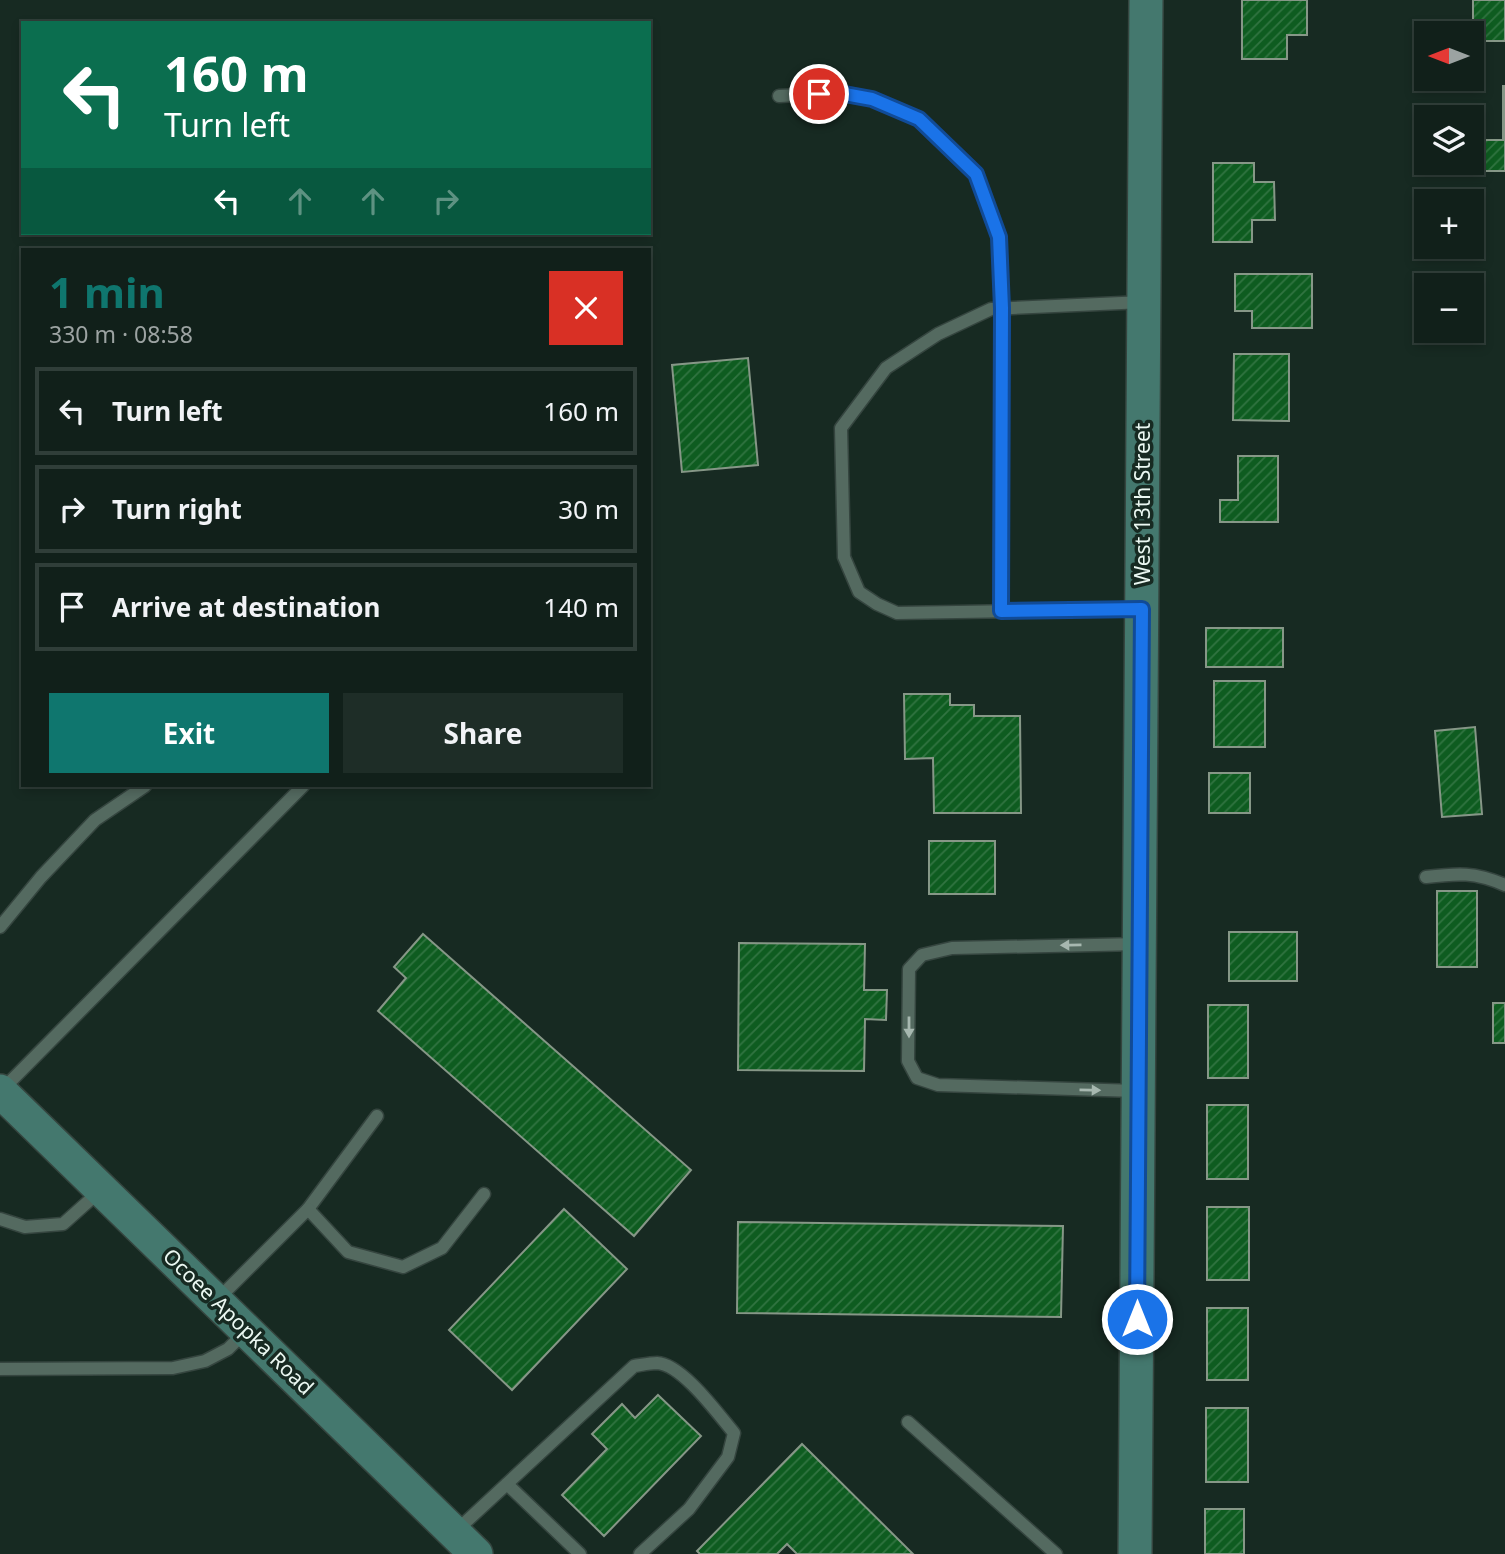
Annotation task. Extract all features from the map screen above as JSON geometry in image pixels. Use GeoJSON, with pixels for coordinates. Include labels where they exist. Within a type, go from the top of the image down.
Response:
{"type":"FeatureCollection","features":[{"type":"Feature","properties":{"kind":"street","name":"West 13th Street"},"geometry":{"type":"LineString","coordinates":[[1135,1554],[1146,0]]}},
{"type":"Feature","properties":{"kind":"street","name":"Ocoee Apopka Road"},"geometry":{"type":"LineString","coordinates":[[0,1091],[465,1543]]}},
{"type":"Feature","properties":{"kind":"lane"},"geometry":{"type":"LineString","coordinates":[[779,96],[839,93],[872,99],[919,119],[976,174],[999,237],[1002,308],[1001,611]]}},
{"type":"Feature","properties":{"kind":"lane"},"geometry":{"type":"LineString","coordinates":[[1142,609],[897,613],[877,604],[859,592],[844,557],[841,428],[886,368],[938,334],[991,309],[1144,302]]}},
{"type":"Feature","properties":{"kind":"lane"},"geometry":{"type":"LineString","coordinates":[[0,927],[41,877],[95,820],[144,787]]}},
{"type":"Feature","properties":{"kind":"lane"},"geometry":{"type":"LineString","coordinates":[[0,1091],[302,787]]}},
{"type":"Feature","properties":{"kind":"lane"},"geometry":{"type":"LineString","coordinates":[[1426,877],[1476,874],[1505,884]]}},
{"type":"Feature","properties":{"kind":"lane"},"geometry":{"type":"LineString","coordinates":[[1139,944],[952,948],[922,955],[909,969],[908,1061],[917,1078],[938,1085],[1139,1091]]}},
{"type":"Feature","properties":{"kind":"lane"},"geometry":{"type":"LineString","coordinates":[[216,1301],[308,1209],[377,1116]]}},
{"type":"Feature","properties":{"kind":"lane"},"geometry":{"type":"LineString","coordinates":[[0,1219],[25,1227],[64,1224],[102,1190]]}},
{"type":"Feature","properties":{"kind":"lane"},"geometry":{"type":"LineString","coordinates":[[308,1209],[348,1252],[402,1266],[442,1248],[484,1194]]}},
{"type":"Feature","properties":{"kind":"lane"},"geometry":{"type":"LineString","coordinates":[[0,1369],[173,1368],[205,1362],[228,1349],[246,1330]]}},
{"type":"Feature","properties":{"kind":"lane"},"geometry":{"type":"LineString","coordinates":[[465,1543],[507,1484],[635,1366],[658,1363],[674,1368],[734,1433],[728,1457],[689,1510],[640,1554]]}},
{"type":"Feature","properties":{"kind":"lane"},"geometry":{"type":"LineString","coordinates":[[908,1422],[1056,1554]]}},
{"type":"Feature","properties":{"kind":"lane"},"geometry":{"type":"LineString","coordinates":[[507,1484],[580,1554]]}},
{"type":"Feature","properties":{"kind":"building"},"geometry":{"type":"Polygon","coordinates":[[[1242,0],[1307,0],[1307,35],[1287,35],[1287,59],[1242,59],[1242,0]]]}},
{"type":"Feature","properties":{"kind":"building"},"geometry":{"type":"Polygon","coordinates":[[[1473,0],[1505,0],[1505,41],[1484,41],[1484,21],[1473,21],[1473,0]]]}},
{"type":"Feature","properties":{"kind":"building"},"geometry":{"type":"Polygon","coordinates":[[[1505,86],[1505,171],[1484,171],[1484,140],[1503,140],[1505,86]]]}},
{"type":"Feature","properties":{"kind":"building"},"geometry":{"type":"Polygon","coordinates":[[[1213,163],[1254,163],[1254,182],[1274,182],[1275,220],[1252,220],[1252,242],[1213,242],[1213,163]]]}},
{"type":"Feature","properties":{"kind":"building"},"geometry":{"type":"Polygon","coordinates":[[[1235,274],[1312,274],[1312,328],[1252,328],[1252,311],[1235,311],[1235,274]]]}},
{"type":"Feature","properties":{"kind":"building"},"geometry":{"type":"Polygon","coordinates":[[[1234,354],[1289,354],[1289,421],[1233,420],[1234,354]]]}},
{"type":"Feature","properties":{"kind":"building"},"geometry":{"type":"Polygon","coordinates":[[[748,358],[758,465],[682,472],[672,365],[748,358]]]}},
{"type":"Feature","properties":{"kind":"building"},"geometry":{"type":"Polygon","coordinates":[[[1238,456],[1278,456],[1278,522],[1220,522],[1220,500],[1238,500],[1238,456]]]}},
{"type":"Feature","properties":{"kind":"building"},"geometry":{"type":"Polygon","coordinates":[[[1206,628],[1283,628],[1283,667],[1206,667],[1206,628]]]}},
{"type":"Feature","properties":{"kind":"building"},"geometry":{"type":"Polygon","coordinates":[[[1214,681],[1265,681],[1265,747],[1214,747],[1214,681]]]}},
{"type":"Feature","properties":{"kind":"building"},"geometry":{"type":"Polygon","coordinates":[[[904,694],[950,694],[950,705],[974,705],[974,716],[1020,716],[1021,813],[934,813],[933,758],[905,759],[904,694]]]}},
{"type":"Feature","properties":{"kind":"building"},"geometry":{"type":"Polygon","coordinates":[[[1475,727],[1482,814],[1442,817],[1435,731],[1475,727]]]}},
{"type":"Feature","properties":{"kind":"building"},"geometry":{"type":"Polygon","coordinates":[[[1209,773],[1250,773],[1250,813],[1209,813],[1209,773]]]}},
{"type":"Feature","properties":{"kind":"building"},"geometry":{"type":"Polygon","coordinates":[[[929,841],[995,841],[995,894],[929,894],[929,841]]]}},
{"type":"Feature","properties":{"kind":"building"},"geometry":{"type":"Polygon","coordinates":[[[1437,891],[1477,891],[1477,967],[1437,967],[1437,891]]]}},
{"type":"Feature","properties":{"kind":"building"},"geometry":{"type":"Polygon","coordinates":[[[1229,932],[1297,932],[1297,981],[1229,981],[1229,932]]]}},
{"type":"Feature","properties":{"kind":"building"},"geometry":{"type":"Polygon","coordinates":[[[423,934],[691,1170],[634,1236],[378,1011],[406,978],[394,967],[423,934]]]}},
{"type":"Feature","properties":{"kind":"building"},"geometry":{"type":"Polygon","coordinates":[[[739,943],[865,944],[864,990],[887,990],[886,1020],[865,1019],[864,1071],[738,1070],[739,943]]]}},
{"type":"Feature","properties":{"kind":"building"},"geometry":{"type":"Polygon","coordinates":[[[1493,1003],[1505,1003],[1505,1043],[1493,1043],[1493,1003]]]}},
{"type":"Feature","properties":{"kind":"building"},"geometry":{"type":"Polygon","coordinates":[[[1208,1005],[1248,1005],[1248,1078],[1208,1078],[1208,1005]]]}},
{"type":"Feature","properties":{"kind":"building"},"geometry":{"type":"Polygon","coordinates":[[[1207,1105],[1248,1105],[1248,1179],[1207,1179],[1207,1105]]]}},
{"type":"Feature","properties":{"kind":"building"},"geometry":{"type":"Polygon","coordinates":[[[1207,1207],[1249,1207],[1249,1280],[1207,1280],[1207,1207]]]}},
{"type":"Feature","properties":{"kind":"building"},"geometry":{"type":"Polygon","coordinates":[[[564,1209],[627,1269],[512,1390],[449,1330],[564,1209]]]}},
{"type":"Feature","properties":{"kind":"building"},"geometry":{"type":"Polygon","coordinates":[[[738,1222],[1063,1226],[1061,1317],[737,1313],[738,1222]]]}},
{"type":"Feature","properties":{"kind":"building"},"geometry":{"type":"Polygon","coordinates":[[[1207,1308],[1248,1308],[1248,1380],[1207,1380],[1207,1308]]]}},
{"type":"Feature","properties":{"kind":"building"},"geometry":{"type":"Polygon","coordinates":[[[658,1395],[701,1436],[604,1536],[562,1495],[607,1449],[592,1434],[622,1404],[635,1418],[658,1395]]]}},
{"type":"Feature","properties":{"kind":"building"},"geometry":{"type":"Polygon","coordinates":[[[1206,1408],[1248,1408],[1248,1482],[1206,1482],[1206,1408]]]}},
{"type":"Feature","properties":{"kind":"building"},"geometry":{"type":"Polygon","coordinates":[[[802,1444],[913,1554],[797,1554],[787,1544],[777,1554],[700,1554],[697,1551],[802,1444]]]}},
{"type":"Feature","properties":{"kind":"building"},"geometry":{"type":"Polygon","coordinates":[[[1205,1509],[1244,1509],[1244,1554],[1205,1554],[1205,1509]]]}},
{"type":"Feature","properties":{"kind":"route"},"geometry":{"type":"LineString","coordinates":[[819,94],[839,93],[872,99],[919,119],[976,174],[999,237],[1002,308],[1001,611],[1142,609],[1137,1319]]}}]}
